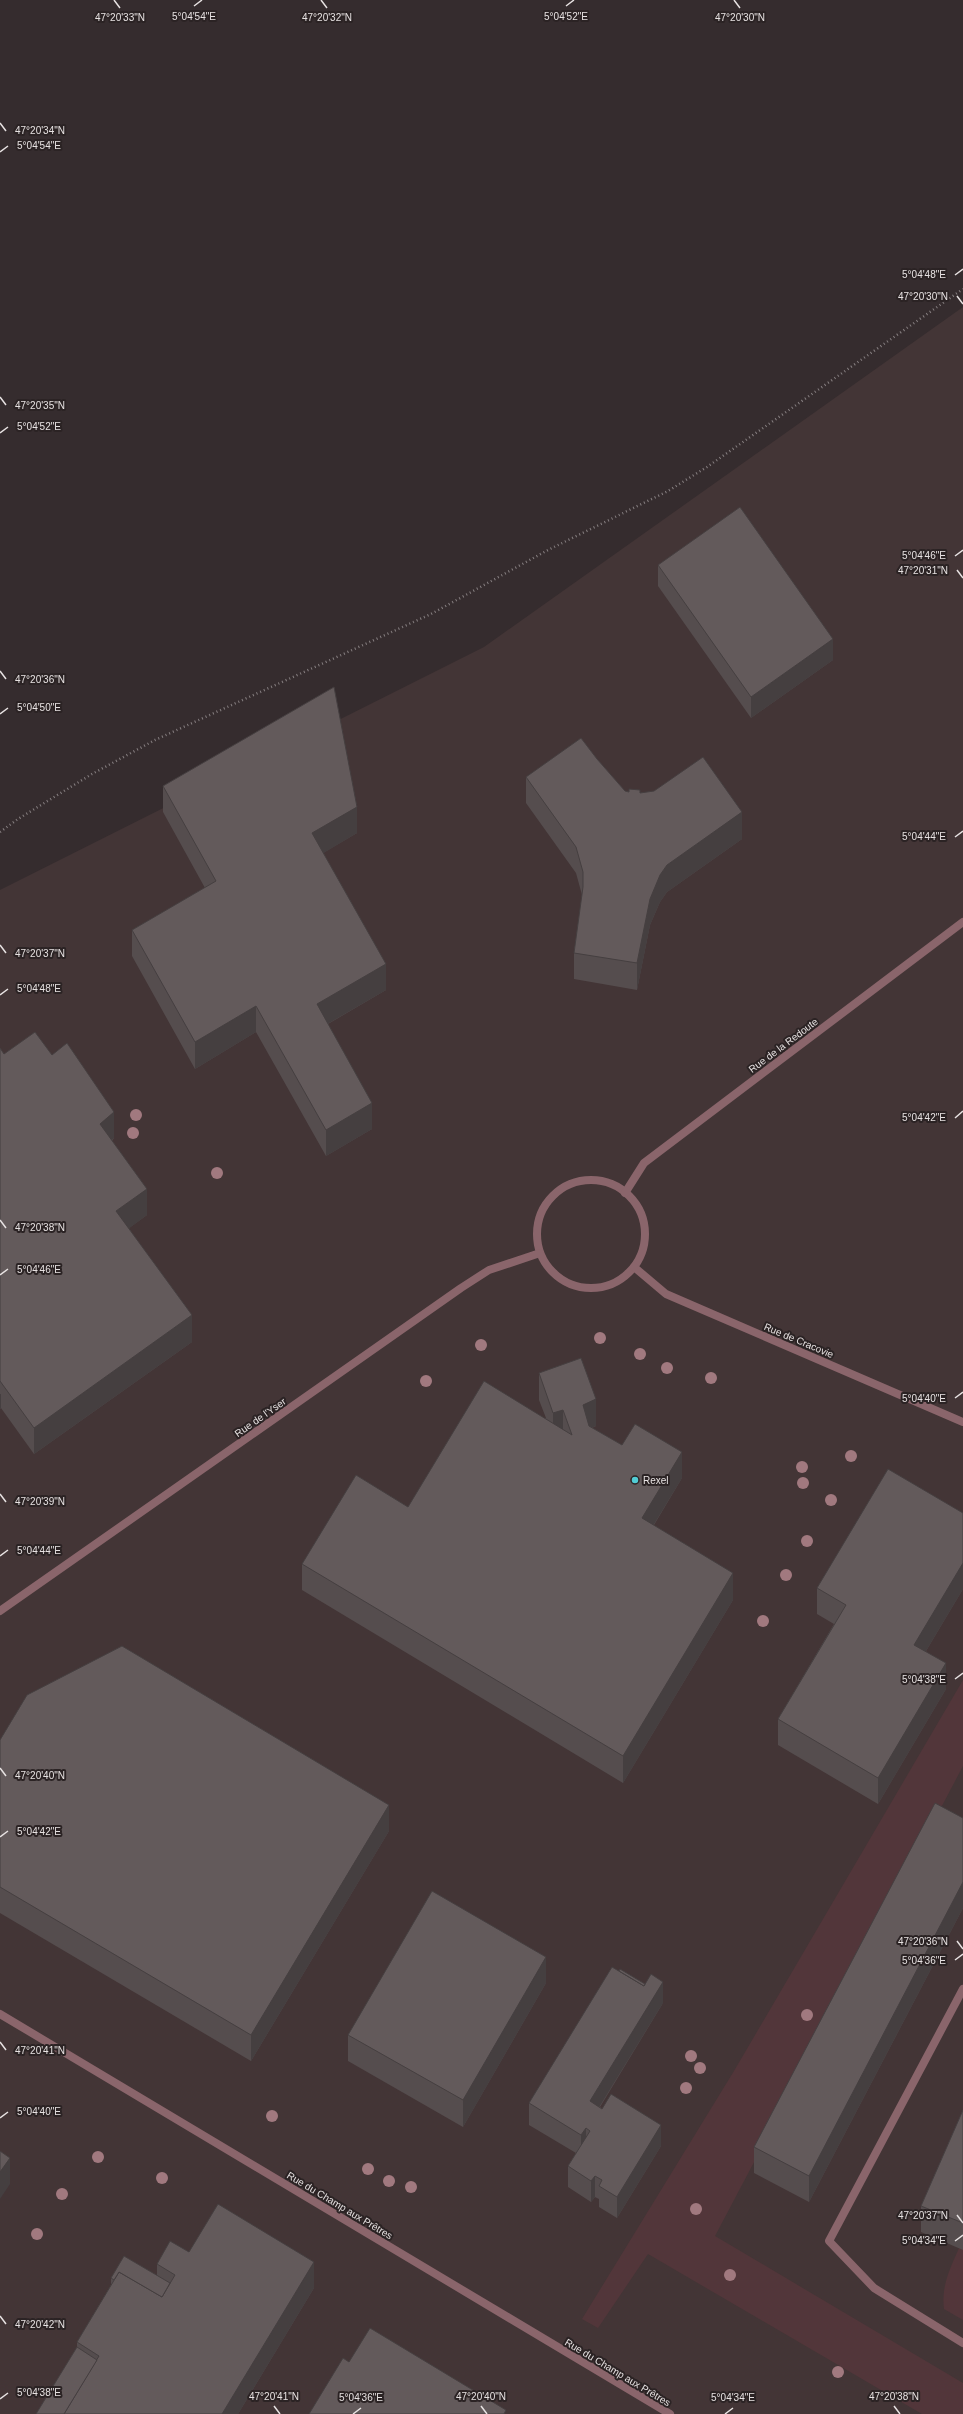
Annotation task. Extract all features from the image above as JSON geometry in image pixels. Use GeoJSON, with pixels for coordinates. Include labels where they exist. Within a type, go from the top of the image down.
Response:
{"type":"FeatureCollection","features":[{"type":"Feature","properties":{"kind":"street","name":"Rue de la Redoute"},"geometry":{"type":"LineString","coordinates":[[625,1193],[644,1163],[963,922]]}},
{"type":"Feature","properties":{"kind":"street"},"geometry":{"type":"LineString","coordinates":[[593,1180],[610,1184],[625,1193],[636,1205],[643,1220],[644,1236],[642,1252],[634,1266],[623,1278],[608,1286],[592,1288],[581,1287],[560,1279],[548,1268],[540,1253],[536,1236],[539,1218],[546,1203],[559,1190],[575,1182],[593,1180]]}},
{"type":"Feature","properties":{"kind":"street","name":"Rue de l'Yser"},"geometry":{"type":"LineString","coordinates":[[0,1611],[472,1281],[489,1270],[540,1253]]}},
{"type":"Feature","properties":{"kind":"street","name":"Rue de Cracovie"},"geometry":{"type":"LineString","coordinates":[[634,1266],[666,1294],[963,1422]]}},
{"type":"Feature","properties":{"kind":"street"},"geometry":{"type":"LineString","coordinates":[[963,1989],[829,2241],[874,2288],[963,2343]]}},
{"type":"Feature","properties":{"kind":"street","name":"Rue du Champ aux Prêtres"},"geometry":{"type":"LineString","coordinates":[[0,2014],[670,2414]]}},
{"type":"Feature","properties":{"kind":"path"},"geometry":{"type":"LineString","coordinates":[[0,832],[18,819],[92,774],[155,740],[430,614],[548,550],[668,491],[707,467],[963,289]]}},
{"type":"Feature","properties":{"kind":"shaded area"},"geometry":{"type":"Polygon","coordinates":[[[963,307],[963,2414],[0,2414],[0,890],[484,647],[963,307]]]}},
{"type":"Feature","properties":{"kind":"shaded area"},"geometry":{"type":"Polygon","coordinates":[[[963,1680],[963,1766],[715,2236],[963,2383],[963,2414],[922,2414],[648,2254],[598,2328],[582,2319],[734,2071],[963,1680]]]}},
{"type":"Feature","properties":{"kind":"shaded area"},"geometry":{"type":"Polygon","coordinates":[[[959,2248],[963,2249],[963,2320],[944,2309],[943,2301],[947,2278],[959,2248]]]}},
{"type":"Feature","properties":{"kind":"building"},"geometry":{"type":"Polygon","coordinates":[[[740,507],[833,639],[751,697],[658,565],[740,507]]]}},
{"type":"Feature","properties":{"kind":"building"},"geometry":{"type":"Polygon","coordinates":[[[334,687],[357,807],[312,833],[386,964],[317,1004],[372,1103],[326,1130],[256,1006],[195,1042],[132,930],[216,881],[163,786],[334,687]]]}},
{"type":"Feature","properties":{"kind":"building"},"geometry":{"type":"Polygon","coordinates":[[[581,738],[625,791],[629,792],[629,789],[640,790],[640,793],[654,791],[703,757],[742,812],[667,865],[660,875],[650,899],[637,963],[574,953],[583,887],[583,872],[576,847],[526,777],[581,738]]]}},
{"type":"Feature","properties":{"kind":"building"},"geometry":{"type":"Polygon","coordinates":[[[35,1032],[52,1055],[67,1043],[114,1112],[100,1124],[147,1189],[116,1211],[192,1315],[34,1428],[0,1381],[0,1048],[4,1054],[35,1032]]]}},
{"type":"Feature","properties":{"kind":"building"},"geometry":{"type":"Polygon","coordinates":[[[581,1358],[596,1399],[583,1405],[589,1426],[622,1445],[635,1424],[682,1452],[642,1518],[733,1573],[623,1756],[302,1564],[356,1475],[408,1507],[484,1381],[572,1435],[563,1410],[553,1413],[539,1373],[581,1358]]]}},
{"type":"Feature","properties":{"kind":"building"},"geometry":{"type":"Polygon","coordinates":[[[888,1469],[963,1513],[963,1563],[914,1645],[946,1663],[878,1778],[778,1719],[846,1605],[817,1588],[888,1469]]]}},
{"type":"Feature","properties":{"kind":"building"},"geometry":{"type":"Polygon","coordinates":[[[122,1646],[389,1805],[251,2035],[0,1887],[0,1740],[27,1695],[122,1646]]]}},
{"type":"Feature","properties":{"kind":"building"},"geometry":{"type":"Polygon","coordinates":[[[935,1803],[963,1818],[963,1882],[809,2176],[754,2147],[935,1803]]]}},
{"type":"Feature","properties":{"kind":"building"},"geometry":{"type":"Polygon","coordinates":[[[432,1891],[546,1957],[463,2100],[348,2035],[432,1891]]]}},
{"type":"Feature","properties":{"kind":"building"},"geometry":{"type":"Polygon","coordinates":[[[612,1967],[644,1986],[651,1974],[663,1982],[590,2101],[602,2109],[611,2094],[661,2125],[617,2197],[599,2186],[602,2180],[595,2176],[591,2181],[568,2166],[590,2131],[586,2128],[581,2135],[529,2103],[612,1967]]]}},
{"type":"Feature","properties":{"kind":"building"},"geometry":{"type":"Polygon","coordinates":[[[620,1969],[645,1984],[644,1986],[619,1971],[620,1969]]]}},
{"type":"Feature","properties":{"kind":"building"},"geometry":{"type":"Polygon","coordinates":[[[963,2110],[963,2223],[921,2206],[963,2110]]]}},
{"type":"Feature","properties":{"kind":"building"},"geometry":{"type":"Polygon","coordinates":[[[0,2151],[10,2158],[0,2172],[0,2151]]]}},
{"type":"Feature","properties":{"kind":"building"},"geometry":{"type":"Polygon","coordinates":[[[218,2204],[314,2262],[222,2414],[64,2414],[99,2356],[77,2342],[119,2272],[162,2297],[175,2275],[157,2264],[170,2241],[189,2252],[218,2204]]]}},
{"type":"Feature","properties":{"kind":"building"},"geometry":{"type":"Polygon","coordinates":[[[124,2256],[170,2283],[162,2297],[119,2272],[114,2280],[111,2278],[124,2256]]]}},
{"type":"Feature","properties":{"kind":"building"},"geometry":{"type":"Polygon","coordinates":[[[370,2328],[506,2410],[504,2414],[309,2414],[343,2358],[349,2362],[370,2328]]]}},
{"type":"Feature","properties":{"kind":"building"},"geometry":{"type":"Polygon","coordinates":[[[77,2347],[97,2360],[64,2414],[36,2414],[77,2347]]]}},
{"type":"Feature","properties":{"kind":"place","name":"Rexel"},"geometry":{"type":"Point","coordinates":[635,1480]}}]}
